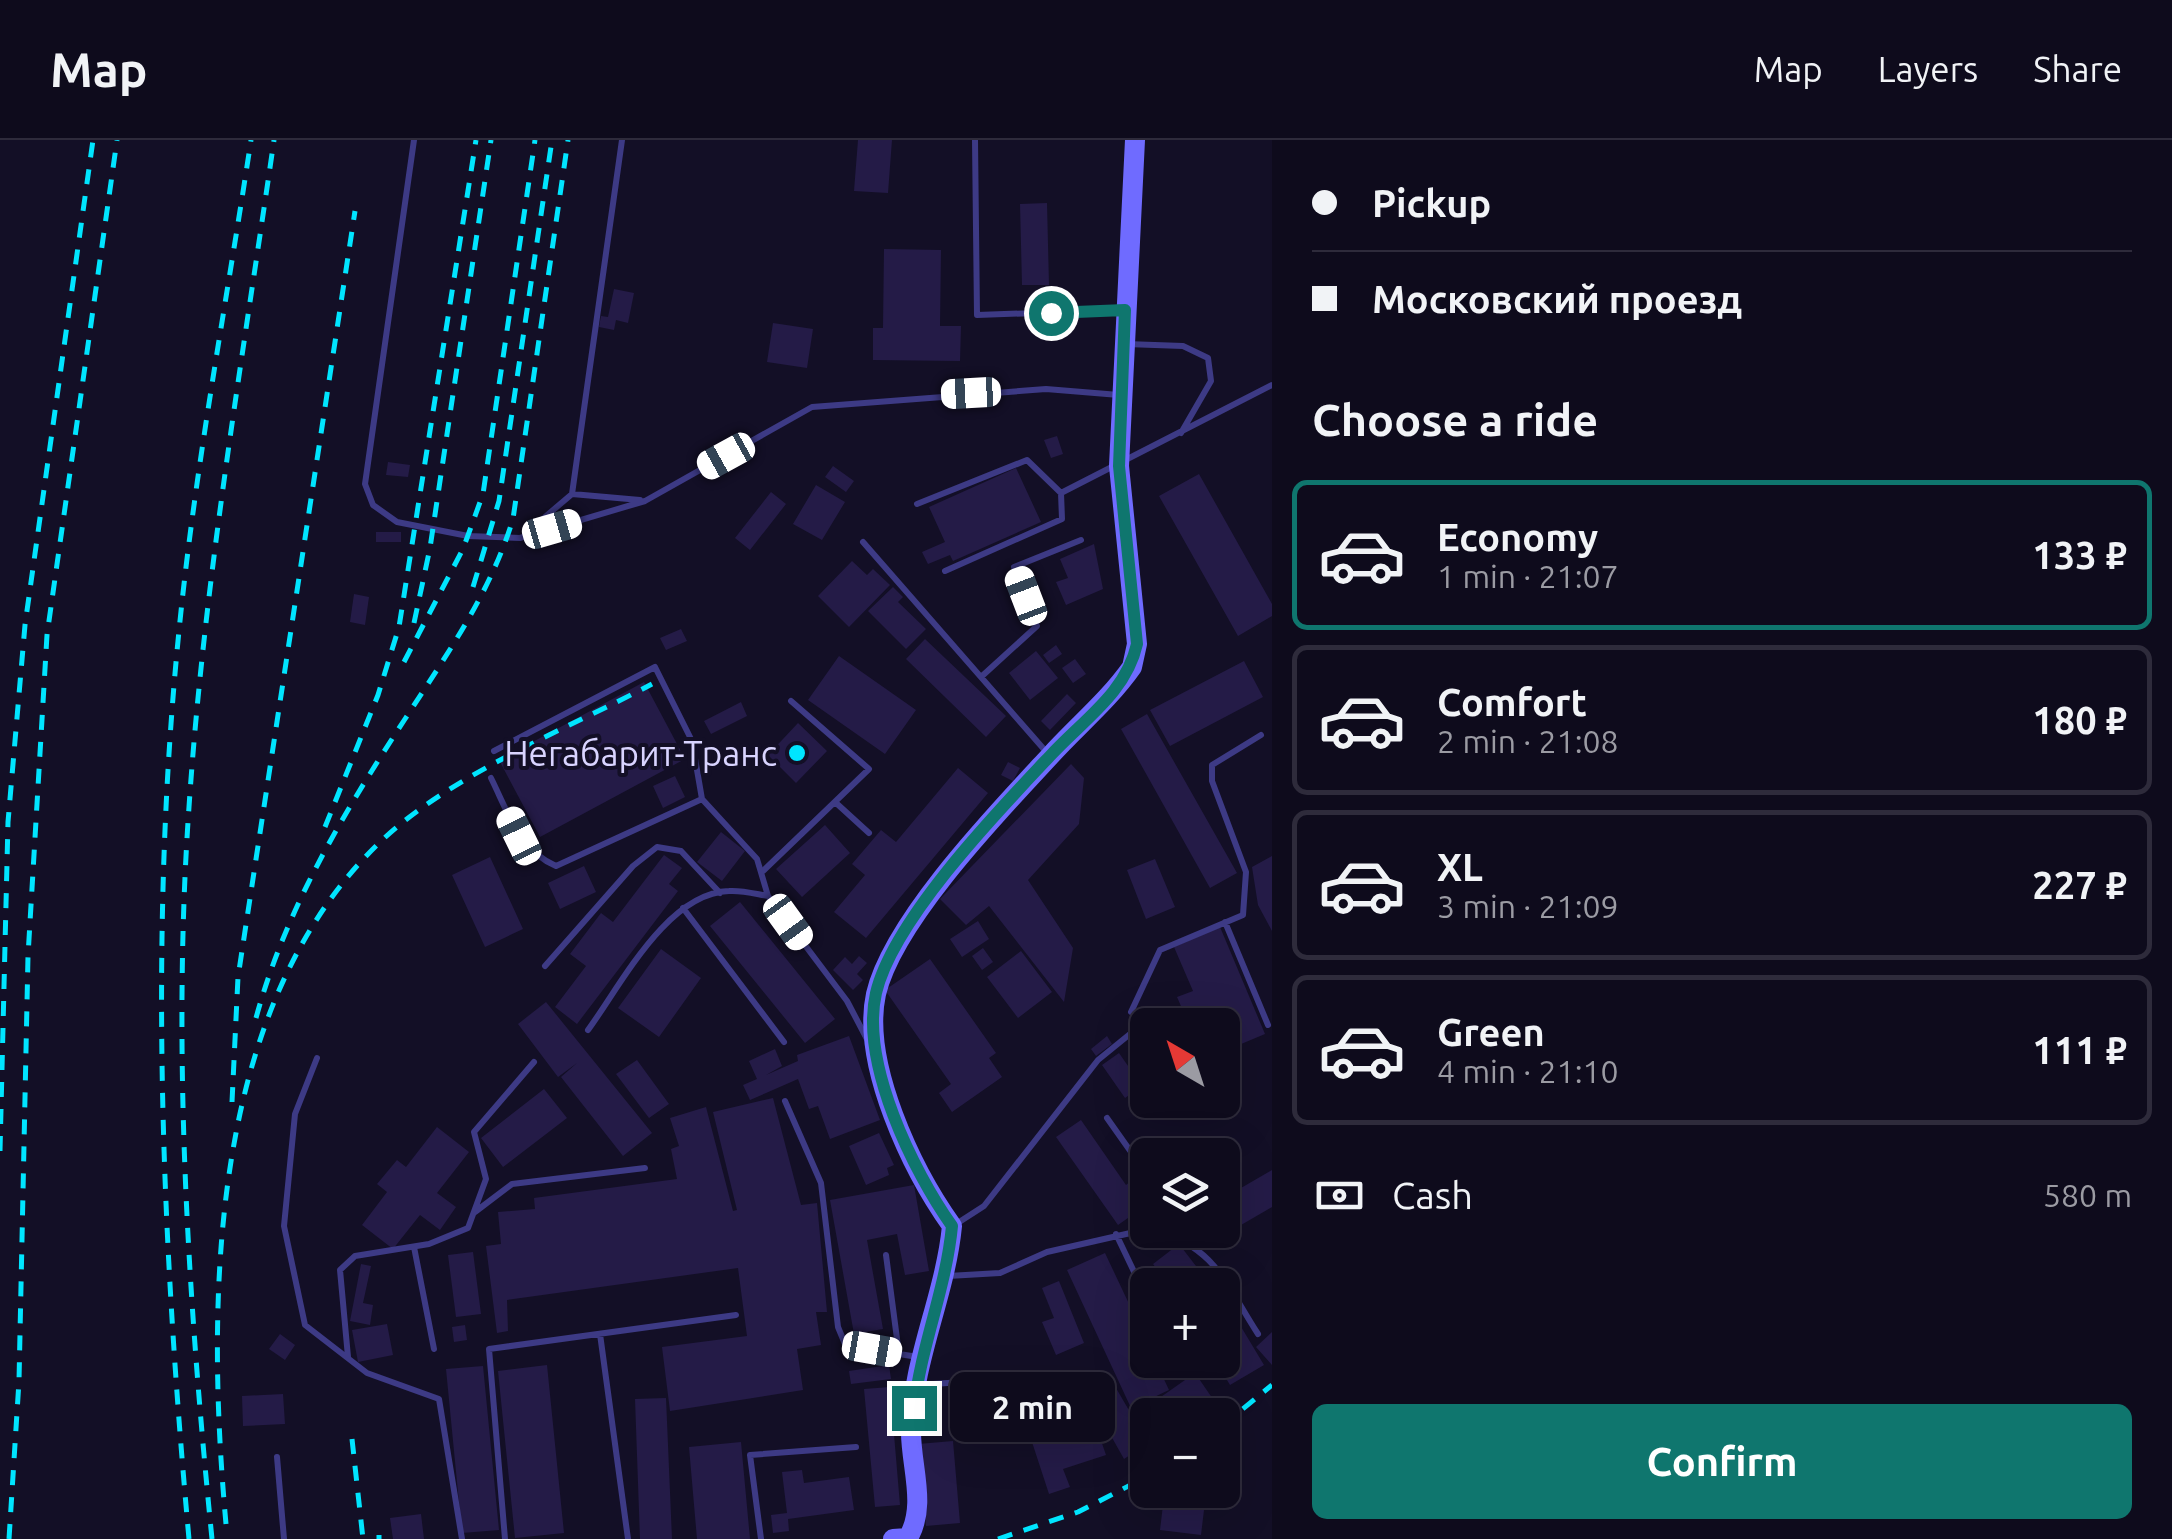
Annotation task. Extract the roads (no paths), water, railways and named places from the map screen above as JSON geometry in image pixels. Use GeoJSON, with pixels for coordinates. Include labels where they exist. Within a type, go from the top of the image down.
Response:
{"type":"FeatureCollection","features":[{"type":"Feature","properties":{"kind":"street"},"geometry":{"type":"LineString","coordinates":[[894,1539],[910,1539],[918,1507],[912,1431],[916,1385],[909,1356],[947,1276],[952,1226],[920,1181],[876,1056],[876,994],[891,955],[946,876],[1050,756],[1116,690],[1132,667],[1137,644],[1119,466],[1134,140]]}},
{"type":"Feature","properties":{"kind":"lane"},"geometry":{"type":"LineString","coordinates":[[414,140],[365,484],[373,505],[397,522],[468,536],[520,538],[646,501],[812,407],[1046,389],[1121,395]]}},
{"type":"Feature","properties":{"kind":"lane"},"geometry":{"type":"LineString","coordinates":[[520,538],[572,494],[622,140]]}},
{"type":"Feature","properties":{"kind":"lane"},"geometry":{"type":"LineString","coordinates":[[975,140],[977,315],[1125,310]]}},
{"type":"Feature","properties":{"kind":"lane"},"geometry":{"type":"LineString","coordinates":[[1124,344],[1183,346],[1208,358],[1211,381],[1180,434]]}},
{"type":"Feature","properties":{"kind":"lane"},"geometry":{"type":"LineString","coordinates":[[1061,493],[1272,385]]}},
{"type":"Feature","properties":{"kind":"lane"},"geometry":{"type":"LineString","coordinates":[[917,504],[1027,460],[1061,493],[1062,519],[945,571]]}},
{"type":"Feature","properties":{"kind":"lane"},"geometry":{"type":"LineString","coordinates":[[572,494],[646,501]]}},
{"type":"Feature","properties":{"kind":"lane"},"geometry":{"type":"LineString","coordinates":[[981,677],[1038,626],[1014,567],[1082,540]]}},
{"type":"Feature","properties":{"kind":"lane"},"geometry":{"type":"LineString","coordinates":[[863,542],[1050,756]]}},
{"type":"Feature","properties":{"kind":"lane"},"geometry":{"type":"LineString","coordinates":[[494,751],[654,667],[692,742],[702,799],[762,871],[768,896],[847,1001],[876,1056]]}},
{"type":"Feature","properties":{"kind":"lane"},"geometry":{"type":"LineString","coordinates":[[762,871],[868,769],[791,701]]}},
{"type":"Feature","properties":{"kind":"lane"},"geometry":{"type":"LineString","coordinates":[[1133,1008],[1160,950],[1243,914],[1246,872],[1212,781],[1212,765],[1261,735]]}},
{"type":"Feature","properties":{"kind":"lane"},"geometry":{"type":"LineString","coordinates":[[492,778],[519,836],[538,858],[556,866],[702,799]]}},
{"type":"Feature","properties":{"kind":"lane"},"geometry":{"type":"LineString","coordinates":[[834,802],[869,833]]}},
{"type":"Feature","properties":{"kind":"lane"},"geometry":{"type":"LineString","coordinates":[[545,966],[633,866],[657,848],[681,851],[720,893]]}},
{"type":"Feature","properties":{"kind":"lane"},"geometry":{"type":"LineString","coordinates":[[588,1030],[669,918],[720,893],[768,896]]}},
{"type":"Feature","properties":{"kind":"lane"},"geometry":{"type":"LineString","coordinates":[[683,908],[784,1042]]}},
{"type":"Feature","properties":{"kind":"lane"},"geometry":{"type":"LineString","coordinates":[[1225,922],[1268,1025]]}},
{"type":"Feature","properties":{"kind":"lane"},"geometry":{"type":"LineString","coordinates":[[952,1226],[984,1206],[1098,1060],[1130,1034]]}},
{"type":"Feature","properties":{"kind":"lane"},"geometry":{"type":"LineString","coordinates":[[318,1058],[296,1114],[284,1226],[305,1325],[367,1373],[440,1399],[462,1539]]}},
{"type":"Feature","properties":{"kind":"lane"},"geometry":{"type":"LineString","coordinates":[[348,1359],[340,1270],[355,1256],[414,1247],[468,1228],[486,1179],[474,1132],[534,1062]]}},
{"type":"Feature","properties":{"kind":"lane"},"geometry":{"type":"LineString","coordinates":[[785,1101],[821,1183],[838,1328],[845,1344],[909,1356],[886,1256]]}},
{"type":"Feature","properties":{"kind":"lane"},"geometry":{"type":"LineString","coordinates":[[1106,1118],[1130,1151]]}},
{"type":"Feature","properties":{"kind":"lane"},"geometry":{"type":"LineString","coordinates":[[474,1212],[512,1184],[645,1168]]}},
{"type":"Feature","properties":{"kind":"lane"},"geometry":{"type":"LineString","coordinates":[[947,1276],[1000,1273],[1047,1252],[1130,1232]]}},
{"type":"Feature","properties":{"kind":"lane"},"geometry":{"type":"LineString","coordinates":[[1116,1234],[1132,1268]]}},
{"type":"Feature","properties":{"kind":"lane"},"geometry":{"type":"LineString","coordinates":[[414,1247],[434,1349]]}},
{"type":"Feature","properties":{"kind":"lane"},"geometry":{"type":"LineString","coordinates":[[1198,1248],[1206,1254],[1258,1334]]}},
{"type":"Feature","properties":{"kind":"lane"},"geometry":{"type":"LineString","coordinates":[[505,1539],[489,1350],[736,1315]]}},
{"type":"Feature","properties":{"kind":"lane"},"geometry":{"type":"LineString","coordinates":[[600,1334],[628,1539]]}},
{"type":"Feature","properties":{"kind":"lane"},"geometry":{"type":"LineString","coordinates":[[916,1385],[1036,1376]]}},
{"type":"Feature","properties":{"kind":"lane"},"geometry":{"type":"LineString","coordinates":[[761,1539],[750,1455],[856,1447]]}},
{"type":"Feature","properties":{"kind":"lane"},"geometry":{"type":"LineString","coordinates":[[278,1457],[284,1539]]}},
{"type":"Feature","properties":{"kind":"railway"},"geometry":{"type":"LineString","coordinates":[[0,1151],[8,822],[25,625],[93,140]]}},
{"type":"Feature","properties":{"kind":"railway"},"geometry":{"type":"LineString","coordinates":[[9,1539],[19,1381],[28,956],[47,635],[117,140]]}},
{"type":"Feature","properties":{"kind":"railway"},"geometry":{"type":"LineString","coordinates":[[189,1539],[166,1203],[162,1090],[164,865],[169,753],[185,578],[251,140]]}},
{"type":"Feature","properties":{"kind":"railway"},"geometry":{"type":"LineString","coordinates":[[212,1539],[185,1173],[184,898],[204,640],[274,140]]}},
{"type":"Feature","properties":{"kind":"railway"},"geometry":{"type":"LineString","coordinates":[[325,827],[378,695],[399,627],[476,140]]}},
{"type":"Feature","properties":{"kind":"railway"},"geometry":{"type":"LineString","coordinates":[[414,623],[430,548],[491,140]]}},
{"type":"Feature","properties":{"kind":"railway"},"geometry":{"type":"LineString","coordinates":[[404,662],[463,549],[483,494],[535,140]]}},
{"type":"Feature","properties":{"kind":"railway"},"geometry":{"type":"LineString","coordinates":[[473,587],[499,501],[552,140]]}},
{"type":"Feature","properties":{"kind":"railway"},"geometry":{"type":"LineString","coordinates":[[256,1018],[283,938],[318,863],[466,623],[492,573],[513,519],[568,140]]}},
{"type":"Feature","properties":{"kind":"railway"},"geometry":{"type":"LineString","coordinates":[[232,1102],[238,977],[355,211]]}},
{"type":"Feature","properties":{"kind":"railway"},"geometry":{"type":"LineString","coordinates":[[226,1524],[217,1348],[220,1255],[231,1163],[250,1073],[280,989],[322,912],[378,844],[407,819],[509,755],[652,684]]}},
{"type":"Feature","properties":{"kind":"railway"},"geometry":{"type":"LineString","coordinates":[[1240,1411],[1272,1385]]}},
{"type":"Feature","properties":{"kind":"railway"},"geometry":{"type":"LineString","coordinates":[[352,1439],[363,1539]]}},
{"type":"Feature","properties":{"kind":"railway"},"geometry":{"type":"LineString","coordinates":[[998,1539],[1078,1512],[1130,1485]]}},
{"type":"Feature","properties":{"kind":"place","name":"Негабарит-Транс"},"geometry":{"type":"Point","coordinates":[797,753]}}]}
